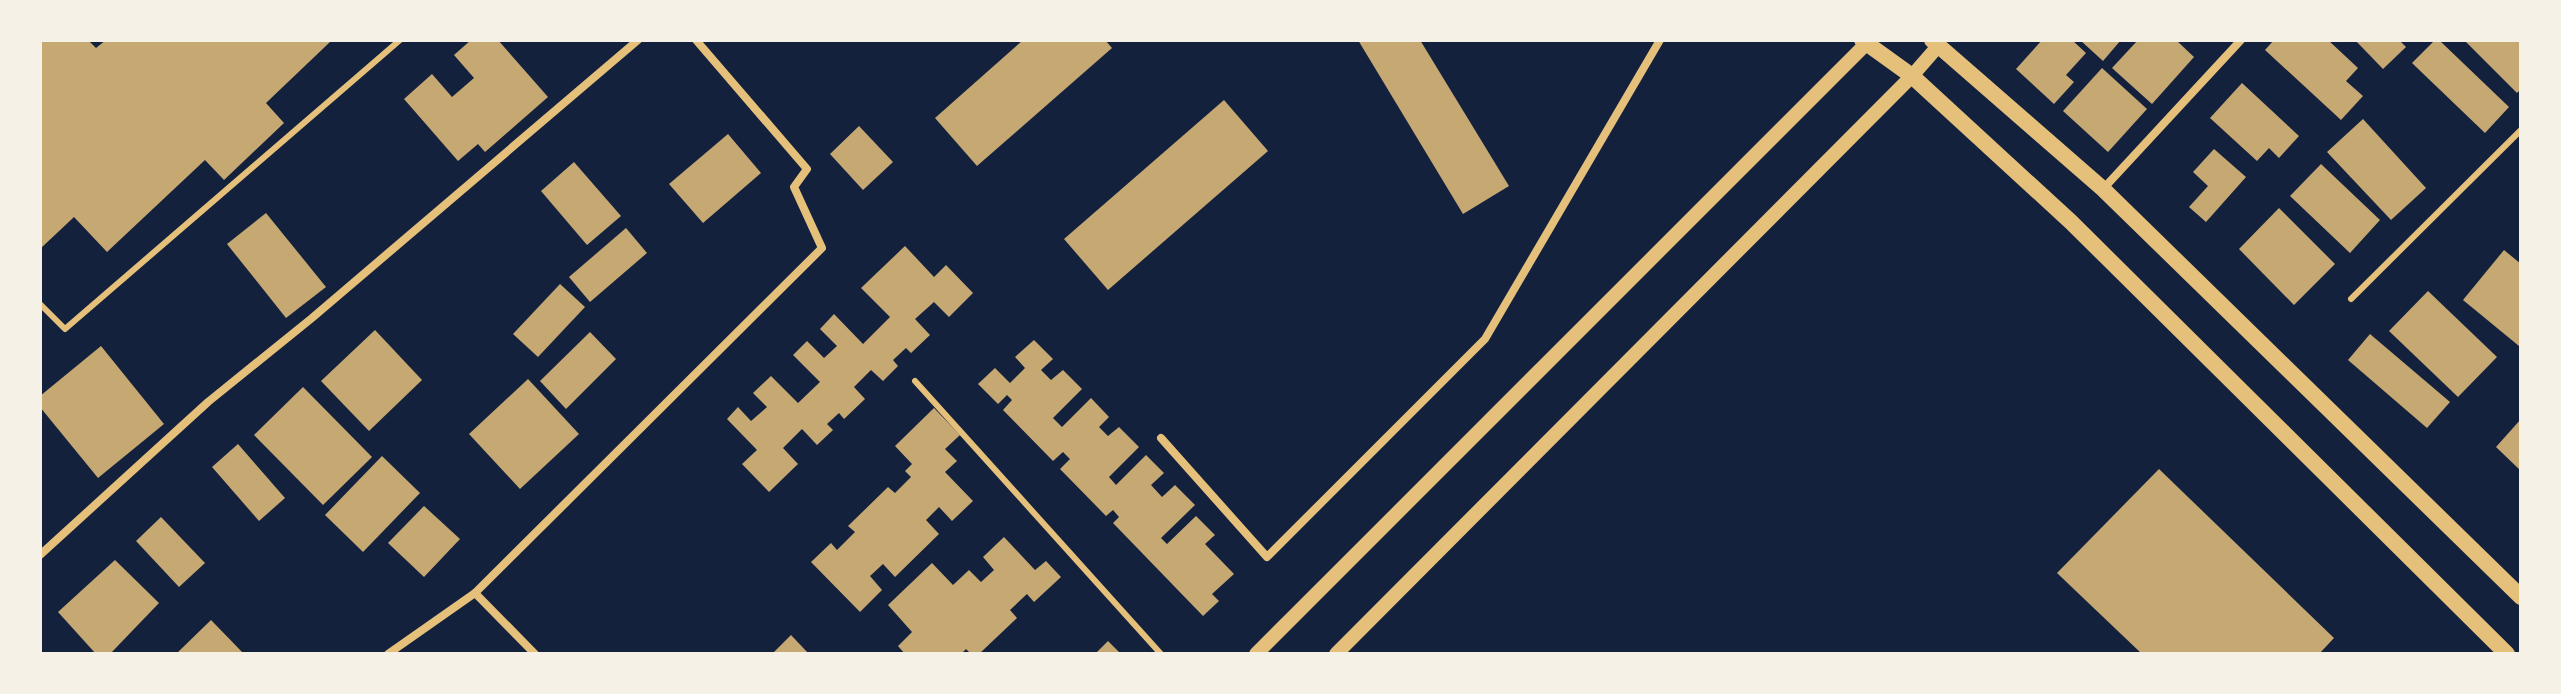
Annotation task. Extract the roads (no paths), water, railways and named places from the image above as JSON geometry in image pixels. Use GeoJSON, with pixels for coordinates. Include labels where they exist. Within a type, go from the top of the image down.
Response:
{"type":"FeatureCollection","features":[{"type":"Feature","properties":{"kind":"main road"},"geometry":{"type":"LineString","coordinates":[[1866,41],[1912,76],[2071,222],[2507,654]]}},
{"type":"Feature","properties":{"kind":"main road"},"geometry":{"type":"LineString","coordinates":[[1935,43],[2103,189],[2521,597]]}},
{"type":"Feature","properties":{"kind":"street"},"geometry":{"type":"LineString","coordinates":[[40,555],[208,402],[312,318],[638,40]]}},
{"type":"Feature","properties":{"kind":"street"},"geometry":{"type":"LineString","coordinates":[[388,654],[475,593],[822,248],[794,187],[807,169],[696,40]]}},
{"type":"Feature","properties":{"kind":"street"},"geometry":{"type":"LineString","coordinates":[[1161,438],[1267,557],[1485,339],[1660,40]]}},
{"type":"Feature","properties":{"kind":"street"},"geometry":{"type":"LineString","coordinates":[[2103,189],[2241,40]]}},
{"type":"Feature","properties":{"kind":"street"},"geometry":{"type":"LineString","coordinates":[[1256,654],[1866,41]]}},
{"type":"Feature","properties":{"kind":"street"},"geometry":{"type":"LineString","coordinates":[[1336,654],[1912,76],[1935,43]]}},
{"type":"Feature","properties":{"kind":"street"},"geometry":{"type":"LineString","coordinates":[[475,593],[535,654]]}},
{"type":"Feature","properties":{"kind":"lane"},"geometry":{"type":"LineString","coordinates":[[40,304],[65,329],[400,40]]}},
{"type":"Feature","properties":{"kind":"lane"},"geometry":{"type":"LineString","coordinates":[[2351,299],[2521,130]]}},
{"type":"Feature","properties":{"kind":"lane"},"geometry":{"type":"LineString","coordinates":[[915,381],[1161,654]]}}]}
